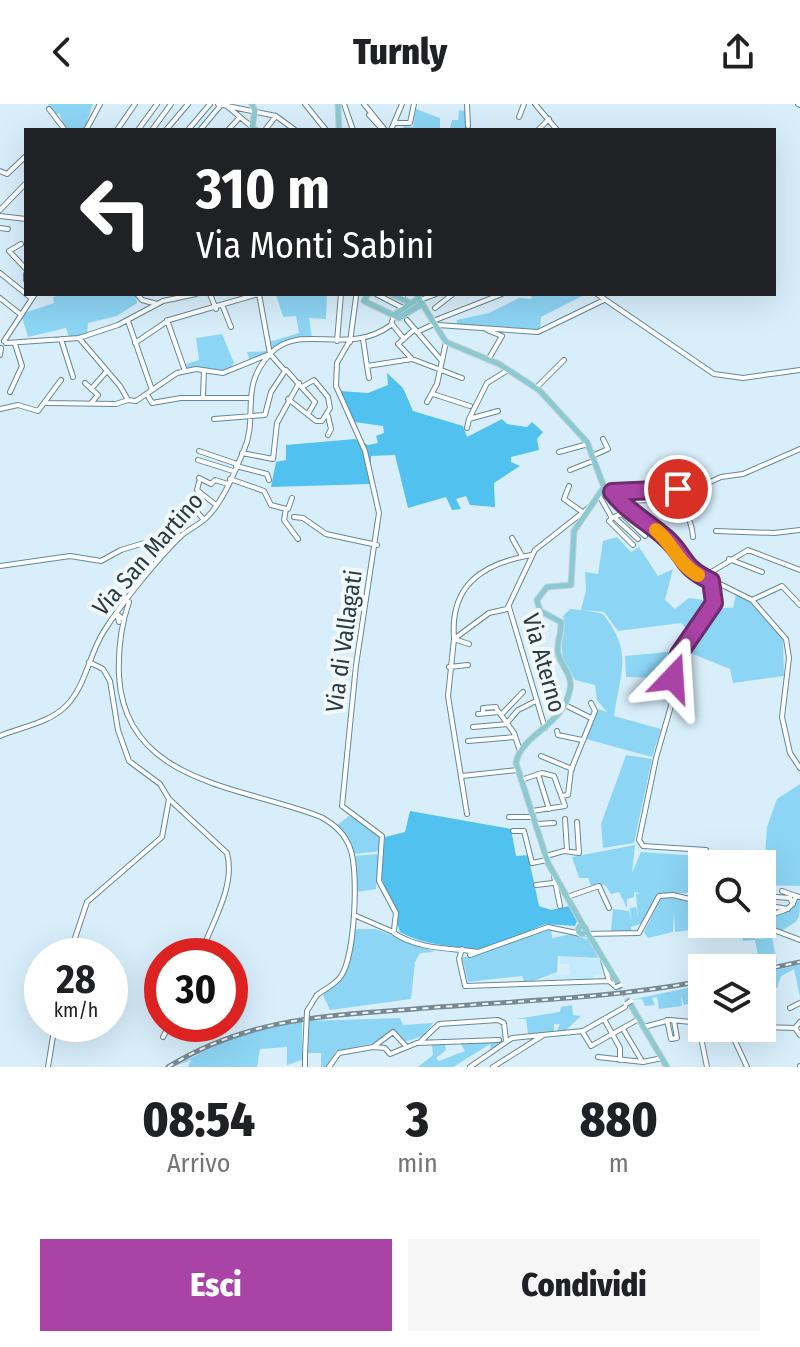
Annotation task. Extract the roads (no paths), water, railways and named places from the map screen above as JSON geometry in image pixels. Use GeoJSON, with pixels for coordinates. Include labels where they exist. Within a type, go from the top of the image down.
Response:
{"type":"FeatureCollection","features":[{"type":"Feature","properties":{"kind":"main road"},"geometry":{"type":"LineString","coordinates":[[252,104],[255,111],[253,128]]}},
{"type":"Feature","properties":{"kind":"main road"},"geometry":{"type":"LineString","coordinates":[[339,128],[341,104]]}},
{"type":"Feature","properties":{"kind":"main road"},"geometry":{"type":"LineString","coordinates":[[367,296],[364,301],[394,315],[405,315],[420,298]]}},
{"type":"Feature","properties":{"kind":"main road"},"geometry":{"type":"LineString","coordinates":[[405,315],[405,298],[420,298]]}},
{"type":"Feature","properties":{"kind":"main road"},"geometry":{"type":"LineString","coordinates":[[420,298],[446,342],[508,370],[536,388],[588,444],[604,487],[574,531],[571,585],[545,588],[537,606],[542,613],[560,621],[558,653],[571,681],[562,709],[545,730],[520,751],[516,763],[554,874],[583,931],[592,940],[619,986]]}},
{"type":"Feature","properties":{"kind":"main road"},"geometry":{"type":"LineString","coordinates":[[628,1003],[667,1067]]}},
{"type":"Feature","properties":{"kind":"street"},"geometry":{"type":"LineString","coordinates":[[87,128],[100,104]]}},
{"type":"Feature","properties":{"kind":"street"},"geometry":{"type":"LineString","coordinates":[[118,128],[135,104]]}},
{"type":"Feature","properties":{"kind":"street"},"geometry":{"type":"LineString","coordinates":[[139,128],[157,104]]}},
{"type":"Feature","properties":{"kind":"street"},"geometry":{"type":"LineString","coordinates":[[153,128],[171,104]]}},
{"type":"Feature","properties":{"kind":"street"},"geometry":{"type":"LineString","coordinates":[[168,128],[188,104]]}},
{"type":"Feature","properties":{"kind":"street"},"geometry":{"type":"LineString","coordinates":[[190,128],[210,104]]}},
{"type":"Feature","properties":{"kind":"street"},"geometry":{"type":"LineString","coordinates":[[305,104],[324,128]]}},
{"type":"Feature","properties":{"kind":"street"},"geometry":{"type":"LineString","coordinates":[[341,104],[352,128]]}},
{"type":"Feature","properties":{"kind":"street"},"geometry":{"type":"LineString","coordinates":[[366,107],[371,104]]}},
{"type":"Feature","properties":{"kind":"street"},"geometry":{"type":"LineString","coordinates":[[394,123],[402,104]]}},
{"type":"Feature","properties":{"kind":"street"},"geometry":{"type":"LineString","coordinates":[[386,128],[394,123],[410,123],[414,104]]}},
{"type":"Feature","properties":{"kind":"street"},"geometry":{"type":"LineString","coordinates":[[467,104],[468,126]]}},
{"type":"Feature","properties":{"kind":"street"},"geometry":{"type":"LineString","coordinates":[[519,117],[524,104]]}},
{"type":"Feature","properties":{"kind":"street"},"geometry":{"type":"LineString","coordinates":[[535,104],[554,128]]}},
{"type":"Feature","properties":{"kind":"street"},"geometry":{"type":"LineString","coordinates":[[222,105],[276,116],[292,128]]}},
{"type":"Feature","properties":{"kind":"street"},"geometry":{"type":"LineString","coordinates":[[222,105],[252,128]]}},
{"type":"Feature","properties":{"kind":"street"},"geometry":{"type":"LineString","coordinates":[[202,128],[222,105]]}},
{"type":"Feature","properties":{"kind":"street"},"geometry":{"type":"LineString","coordinates":[[366,107],[373,122],[380,128]]}},
{"type":"Feature","properties":{"kind":"street"},"geometry":{"type":"LineString","coordinates":[[366,107],[382,128]]}},
{"type":"Feature","properties":{"kind":"street"},"geometry":{"type":"LineString","coordinates":[[49,109],[63,128]]}},
{"type":"Feature","properties":{"kind":"street"},"geometry":{"type":"LineString","coordinates":[[267,128],[276,116]]}},
{"type":"Feature","properties":{"kind":"street"},"geometry":{"type":"LineString","coordinates":[[230,128],[240,117]]}},
{"type":"Feature","properties":{"kind":"street"},"geometry":{"type":"LineString","coordinates":[[540,128],[549,119]]}},
{"type":"Feature","properties":{"kind":"street"},"geometry":{"type":"LineString","coordinates":[[284,128],[287,124]]}},
{"type":"Feature","properties":{"kind":"street"},"geometry":{"type":"LineString","coordinates":[[0,171],[7,174],[24,158]]}},
{"type":"Feature","properties":{"kind":"street"},"geometry":{"type":"LineString","coordinates":[[24,185],[0,213],[24,219]]}},
{"type":"Feature","properties":{"kind":"street"},"geometry":{"type":"LineString","coordinates":[[0,228],[8,229]]}},
{"type":"Feature","properties":{"kind":"street"},"geometry":{"type":"LineString","coordinates":[[21,244],[9,251],[24,269]]}},
{"type":"Feature","properties":{"kind":"street"},"geometry":{"type":"LineString","coordinates":[[0,273],[24,290]]}},
{"type":"Feature","properties":{"kind":"street"},"geometry":{"type":"LineString","coordinates":[[0,355],[2,343],[33,296]]}},
{"type":"Feature","properties":{"kind":"street"},"geometry":{"type":"LineString","coordinates":[[139,296],[160,302]]}},
{"type":"Feature","properties":{"kind":"street"},"geometry":{"type":"LineString","coordinates":[[139,296],[144,312]]}},
{"type":"Feature","properties":{"kind":"street"},"geometry":{"type":"LineString","coordinates":[[160,302],[162,296]]}},
{"type":"Feature","properties":{"kind":"street"},"geometry":{"type":"LineString","coordinates":[[2,343],[79,338],[128,321],[160,302],[187,296]]}},
{"type":"Feature","properties":{"kind":"street"},"geometry":{"type":"LineString","coordinates":[[211,296],[216,309]]}},
{"type":"Feature","properties":{"kind":"street"},"geometry":{"type":"LineString","coordinates":[[135,343],[167,320],[216,309],[253,296]]}},
{"type":"Feature","properties":{"kind":"street"},"geometry":{"type":"LineString","coordinates":[[258,296],[270,354],[315,402],[308,414]]}},
{"type":"Feature","properties":{"kind":"street"},"geometry":{"type":"LineString","coordinates":[[337,341],[341,296]]}},
{"type":"Feature","properties":{"kind":"street"},"geometry":{"type":"LineString","coordinates":[[354,296],[364,301]]}},
{"type":"Feature","properties":{"kind":"street","name":"Via di Vallagati"},"geometry":{"type":"LineString","coordinates":[[354,296],[349,342],[337,361],[336,386],[368,459],[379,508],[377,545],[356,665],[342,807],[382,836],[378,879],[396,913],[393,931]]}},
{"type":"Feature","properties":{"kind":"street"},"geometry":{"type":"LineString","coordinates":[[379,296],[405,315],[442,361]]}},
{"type":"Feature","properties":{"kind":"street"},"geometry":{"type":"LineString","coordinates":[[435,308],[448,296]]}},
{"type":"Feature","properties":{"kind":"street"},"geometry":{"type":"LineString","coordinates":[[462,378],[412,359],[396,346],[431,320],[497,296]]}},
{"type":"Feature","properties":{"kind":"street"},"geometry":{"type":"LineString","coordinates":[[599,296],[714,374],[743,378],[800,370]]}},
{"type":"Feature","properties":{"kind":"street"},"geometry":{"type":"LineString","coordinates":[[0,298],[20,314]]}},
{"type":"Feature","properties":{"kind":"street"},"geometry":{"type":"LineString","coordinates":[[431,320],[446,328],[482,327],[538,332],[604,300]]}},
{"type":"Feature","properties":{"kind":"street"},"geometry":{"type":"LineString","coordinates":[[223,307],[231,327]]}},
{"type":"Feature","properties":{"kind":"street"},"geometry":{"type":"LineString","coordinates":[[392,324],[394,315]]}},
{"type":"Feature","properties":{"kind":"street"},"geometry":{"type":"LineString","coordinates":[[167,320],[185,371]]}},
{"type":"Feature","properties":{"kind":"street"},"geometry":{"type":"LineString","coordinates":[[128,321],[151,403],[203,397],[248,398]]}},
{"type":"Feature","properties":{"kind":"street"},"geometry":{"type":"LineString","coordinates":[[392,324],[404,339]]}},
{"type":"Feature","properties":{"kind":"street"},"geometry":{"type":"LineString","coordinates":[[47,403],[116,404],[128,400],[140,401],[170,376],[185,371],[224,373],[292,341],[349,342],[363,339],[392,324]]}},
{"type":"Feature","properties":{"kind":"street"},"geometry":{"type":"LineString","coordinates":[[487,330],[502,336],[488,360]]}},
{"type":"Feature","properties":{"kind":"street"},"geometry":{"type":"LineString","coordinates":[[79,338],[128,400]]}},
{"type":"Feature","properties":{"kind":"street"},"geometry":{"type":"LineString","coordinates":[[61,339],[73,377]]}},
{"type":"Feature","properties":{"kind":"street"},"geometry":{"type":"LineString","coordinates":[[363,339],[369,378]]}},
{"type":"Feature","properties":{"kind":"street"},"geometry":{"type":"LineString","coordinates":[[427,402],[433,394],[446,342]]}},
{"type":"Feature","properties":{"kind":"street"},"geometry":{"type":"LineString","coordinates":[[10,392],[22,367],[15,344]]}},
{"type":"Feature","properties":{"kind":"street","name":"Via San Martino"},"geometry":{"type":"LineString","coordinates":[[0,736],[62,710],[76,693],[106,628],[178,540],[204,520],[216,505],[248,437],[248,398],[270,354]]}},
{"type":"Feature","properties":{"kind":"street"},"geometry":{"type":"LineString","coordinates":[[367,366],[412,359]]}},
{"type":"Feature","properties":{"kind":"street"},"geometry":{"type":"LineString","coordinates":[[536,388],[564,360]]}},
{"type":"Feature","properties":{"kind":"street"},"geometry":{"type":"LineString","coordinates":[[214,419],[265,414],[271,392],[285,370]]}},
{"type":"Feature","properties":{"kind":"street"},"geometry":{"type":"LineString","coordinates":[[467,428],[487,383],[508,370]]}},
{"type":"Feature","properties":{"kind":"street"},"geometry":{"type":"LineString","coordinates":[[91,389],[107,371]]}},
{"type":"Feature","properties":{"kind":"street"},"geometry":{"type":"LineString","coordinates":[[203,397],[204,371]]}},
{"type":"Feature","properties":{"kind":"street"},"geometry":{"type":"LineString","coordinates":[[0,409],[18,405],[36,411],[47,403],[61,380]]}},
{"type":"Feature","properties":{"kind":"street"},"geometry":{"type":"LineString","coordinates":[[242,453],[273,459],[276,425],[288,399],[301,385],[311,380],[318,383],[329,400],[331,429],[328,435]]}},
{"type":"Feature","properties":{"kind":"street"},"geometry":{"type":"LineString","coordinates":[[85,383],[98,395],[92,402]]}},
{"type":"Feature","properties":{"kind":"street"},"geometry":{"type":"LineString","coordinates":[[433,394],[470,406]]}},
{"type":"Feature","properties":{"kind":"street"},"geometry":{"type":"LineString","coordinates":[[288,399],[318,422],[328,414]]}},
{"type":"Feature","properties":{"kind":"street"},"geometry":{"type":"LineString","coordinates":[[469,419],[498,411]]}},
{"type":"Feature","properties":{"kind":"street"},"geometry":{"type":"LineString","coordinates":[[570,470],[608,449],[603,439]]}},
{"type":"Feature","properties":{"kind":"street"},"geometry":{"type":"LineString","coordinates":[[559,452],[588,444]]}},
{"type":"Feature","properties":{"kind":"street"},"geometry":{"type":"LineString","coordinates":[[612,492],[657,488],[689,494],[800,449]]}},
{"type":"Feature","properties":{"kind":"street"},"geometry":{"type":"LineString","coordinates":[[199,451],[235,467]]}},
{"type":"Feature","properties":{"kind":"street"},"geometry":{"type":"LineString","coordinates":[[198,460],[267,474],[269,480]]}},
{"type":"Feature","properties":{"kind":"street"},"geometry":{"type":"LineString","coordinates":[[216,505],[196,489],[199,480],[211,484],[215,480],[229,481],[263,491],[271,505],[288,509]]}},
{"type":"Feature","properties":{"kind":"street"},"geometry":{"type":"LineString","coordinates":[[203,494],[208,485]]}},
{"type":"Feature","properties":{"kind":"street"},"geometry":{"type":"LineString","coordinates":[[569,486],[564,499],[581,511]]}},
{"type":"Feature","properties":{"kind":"street"},"geometry":{"type":"LineString","coordinates":[[604,487],[628,511],[669,541],[686,567],[752,600],[789,644],[782,719],[790,753],[800,768]]}},
{"type":"Feature","properties":{"kind":"street"},"geometry":{"type":"LineString","coordinates":[[600,497],[638,539]]}},
{"type":"Feature","properties":{"kind":"street"},"geometry":{"type":"LineString","coordinates":[[292,498],[284,520],[298,539]]}},
{"type":"Feature","properties":{"kind":"street"},"geometry":{"type":"LineString","coordinates":[[619,501],[667,500],[676,503],[687,512],[693,537]]}},
{"type":"Feature","properties":{"kind":"street"},"geometry":{"type":"LineString","coordinates":[[194,502],[192,507],[204,520]]}},
{"type":"Feature","properties":{"kind":"street"},"geometry":{"type":"LineString","coordinates":[[454,639],[483,616],[509,607],[532,555],[581,511],[593,505]]}},
{"type":"Feature","properties":{"kind":"street"},"geometry":{"type":"LineString","coordinates":[[628,511],[609,521],[633,545]]}},
{"type":"Feature","properties":{"kind":"street"},"geometry":{"type":"LineString","coordinates":[[618,516],[645,536]]}},
{"type":"Feature","properties":{"kind":"street"},"geometry":{"type":"LineString","coordinates":[[294,517],[303,518],[326,534],[377,545]]}},
{"type":"Feature","properties":{"kind":"street"},"geometry":{"type":"LineString","coordinates":[[716,531],[774,533],[800,530]]}},
{"type":"Feature","properties":{"kind":"street"},"geometry":{"type":"LineString","coordinates":[[512,538],[522,556]]}},
{"type":"Feature","properties":{"kind":"street"},"geometry":{"type":"LineString","coordinates":[[0,566],[70,556],[100,561],[154,540],[178,540]]}},
{"type":"Feature","properties":{"kind":"street"},"geometry":{"type":"LineString","coordinates":[[703,577],[748,550],[800,570]]}},
{"type":"Feature","properties":{"kind":"street"},"geometry":{"type":"LineString","coordinates":[[467,814],[448,696],[455,605],[468,582],[522,556],[532,555]]}},
{"type":"Feature","properties":{"kind":"street"},"geometry":{"type":"LineString","coordinates":[[729,559],[762,572]]}},
{"type":"Feature","properties":{"kind":"street"},"geometry":{"type":"LineString","coordinates":[[706,850],[643,846],[639,840],[656,758],[675,692],[675,666],[690,635],[712,609],[715,599],[711,581]]}},
{"type":"Feature","properties":{"kind":"street"},"geometry":{"type":"LineString","coordinates":[[752,600],[782,586],[800,605]]}},
{"type":"Feature","properties":{"kind":"street"},"geometry":{"type":"LineString","coordinates":[[106,628],[121,621],[132,596]]}},
{"type":"Feature","properties":{"kind":"street","name":"Via Aterno"},"geometry":{"type":"LineString","coordinates":[[509,607],[545,730]]}},
{"type":"Feature","properties":{"kind":"street"},"geometry":{"type":"LineString","coordinates":[[117,614],[122,628],[121,697],[127,716],[144,744],[165,760],[200,778],[332,824],[345,838],[352,853],[354,918],[343,973],[317,995],[307,1011],[305,1067]]}},
{"type":"Feature","properties":{"kind":"street"},"geometry":{"type":"LineString","coordinates":[[454,639],[469,644]]}},
{"type":"Feature","properties":{"kind":"street"},"geometry":{"type":"LineString","coordinates":[[89,662],[103,669],[110,681],[118,730],[127,759],[160,784],[169,799],[223,847],[229,858],[223,899],[207,938]]}},
{"type":"Feature","properties":{"kind":"street"},"geometry":{"type":"LineString","coordinates":[[449,667],[468,665]]}},
{"type":"Feature","properties":{"kind":"street"},"geometry":{"type":"LineString","coordinates":[[481,714],[499,713],[523,692]]}},
{"type":"Feature","properties":{"kind":"street"},"geometry":{"type":"LineString","coordinates":[[473,727],[508,723],[518,710],[537,700]]}},
{"type":"Feature","properties":{"kind":"street"},"geometry":{"type":"LineString","coordinates":[[509,817],[565,808],[572,769],[595,711],[591,703]]}},
{"type":"Feature","properties":{"kind":"street"},"geometry":{"type":"LineString","coordinates":[[567,706],[591,718]]}},
{"type":"Feature","properties":{"kind":"street"},"geometry":{"type":"LineString","coordinates":[[499,713],[508,723],[520,751]]}},
{"type":"Feature","properties":{"kind":"street"},"geometry":{"type":"LineString","coordinates":[[557,731],[558,735],[582,740]]}},
{"type":"Feature","properties":{"kind":"street"},"geometry":{"type":"LineString","coordinates":[[468,741],[515,737]]}},
{"type":"Feature","properties":{"kind":"street"},"geometry":{"type":"LineString","coordinates":[[541,756],[572,769]]}},
{"type":"Feature","properties":{"kind":"street"},"geometry":{"type":"LineString","coordinates":[[462,776],[518,770]]}},
{"type":"Feature","properties":{"kind":"street"},"geometry":{"type":"LineString","coordinates":[[521,780],[538,774],[554,776],[565,796]]}},
{"type":"Feature","properties":{"kind":"street"},"geometry":{"type":"LineString","coordinates":[[538,774],[549,809]]}},
{"type":"Feature","properties":{"kind":"street"},"geometry":{"type":"LineString","coordinates":[[75,938],[87,902],[162,837],[169,799]]}},
{"type":"Feature","properties":{"kind":"street"},"geometry":{"type":"LineString","coordinates":[[565,819],[567,851]]}},
{"type":"Feature","properties":{"kind":"street"},"geometry":{"type":"LineString","coordinates":[[513,831],[524,831],[532,863],[567,851],[579,853],[577,822]]}},
{"type":"Feature","properties":{"kind":"street"},"geometry":{"type":"LineString","coordinates":[[536,824],[554,823]]}},
{"type":"Feature","properties":{"kind":"street"},"geometry":{"type":"LineString","coordinates":[[554,874],[553,883],[560,906]]}},
{"type":"Feature","properties":{"kind":"street"},"geometry":{"type":"LineString","coordinates":[[536,885],[553,883]]}},
{"type":"Feature","properties":{"kind":"street"},"geometry":{"type":"LineString","coordinates":[[567,897],[599,886],[609,908]]}},
{"type":"Feature","properties":{"kind":"street"},"geometry":{"type":"LineString","coordinates":[[776,912],[788,909],[798,896],[782,891]]}},
{"type":"Feature","properties":{"kind":"street"},"geometry":{"type":"LineString","coordinates":[[354,918],[393,931],[416,944],[471,953],[537,930],[555,927],[639,933],[659,896],[688,899]]}},
{"type":"Feature","properties":{"kind":"street"},"geometry":{"type":"LineString","coordinates":[[776,897],[790,898],[793,904]]}},
{"type":"Feature","properties":{"kind":"street"},"geometry":{"type":"LineString","coordinates":[[776,907],[788,909]]}},
{"type":"Feature","properties":{"kind":"street"},"geometry":{"type":"LineString","coordinates":[[776,930],[799,938]]}},
{"type":"Feature","properties":{"kind":"street"},"geometry":{"type":"LineString","coordinates":[[462,952],[459,961],[465,986],[609,981],[619,986]]}},
{"type":"Feature","properties":{"kind":"street"},"geometry":{"type":"LineString","coordinates":[[604,960],[609,981]]}},
{"type":"Feature","properties":{"kind":"street"},"geometry":{"type":"LineString","coordinates":[[329,1067],[339,1053],[373,1047],[385,1048],[390,1054],[405,1045],[417,1043],[503,1042],[582,1031],[628,1003]]}},
{"type":"Feature","properties":{"kind":"street"},"geometry":{"type":"LineString","coordinates":[[790,1008],[800,1003]]}},
{"type":"Feature","properties":{"kind":"street"},"geometry":{"type":"LineString","coordinates":[[604,1019],[620,1048],[620,1060]]}},
{"type":"Feature","properties":{"kind":"street"},"geometry":{"type":"LineString","coordinates":[[417,1043],[439,1024],[498,1020],[504,1023],[503,1042],[473,1066]]}},
{"type":"Feature","properties":{"kind":"street"},"geometry":{"type":"LineString","coordinates":[[582,1031],[591,1046],[640,1023],[667,1020],[688,1022]]}},
{"type":"Feature","properties":{"kind":"street"},"geometry":{"type":"LineString","coordinates":[[667,1020],[671,1039],[677,1038],[674,1021]]}},
{"type":"Feature","properties":{"kind":"street"},"geometry":{"type":"LineString","coordinates":[[795,1028],[800,1022]]}},
{"type":"Feature","properties":{"kind":"street"},"geometry":{"type":"LineString","coordinates":[[776,1027],[795,1028]]}},
{"type":"Feature","properties":{"kind":"street"},"geometry":{"type":"LineString","coordinates":[[795,1028],[800,1035]]}},
{"type":"Feature","properties":{"kind":"street"},"geometry":{"type":"LineString","coordinates":[[623,1029],[643,1062]]}},
{"type":"Feature","properties":{"kind":"street"},"geometry":{"type":"LineString","coordinates":[[373,1047],[393,1032],[405,1045]]}},
{"type":"Feature","properties":{"kind":"street"},"geometry":{"type":"LineString","coordinates":[[493,1067],[544,1034]]}},
{"type":"Feature","properties":{"kind":"street"},"geometry":{"type":"LineString","coordinates":[[48,1067],[52,1042]]}},
{"type":"Feature","properties":{"kind":"street"},"geometry":{"type":"LineString","coordinates":[[703,1042],[707,1067]]}},
{"type":"Feature","properties":{"kind":"street"},"geometry":{"type":"LineString","coordinates":[[735,1042],[747,1067]]}},
{"type":"Feature","properties":{"kind":"street"},"geometry":{"type":"LineString","coordinates":[[598,1057],[643,1062],[662,1058]]}},
{"type":"Feature","properties":{"kind":"street"},"geometry":{"type":"LineString","coordinates":[[607,1058],[607,1067]]}},
{"type":"Feature","properties":{"kind":"tunnel"},"geometry":{"type":"LineString","coordinates":[[619,985],[629,1002]]}},
{"type":"Feature","properties":{"kind":"railway"},"geometry":{"type":"LineString","coordinates":[[776,967],[800,962]]}},
{"type":"Feature","properties":{"kind":"railway"},"geometry":{"type":"LineString","coordinates":[[168,1067],[228,1038],[287,1022],[349,1014],[595,996],[688,983]]}}]}
